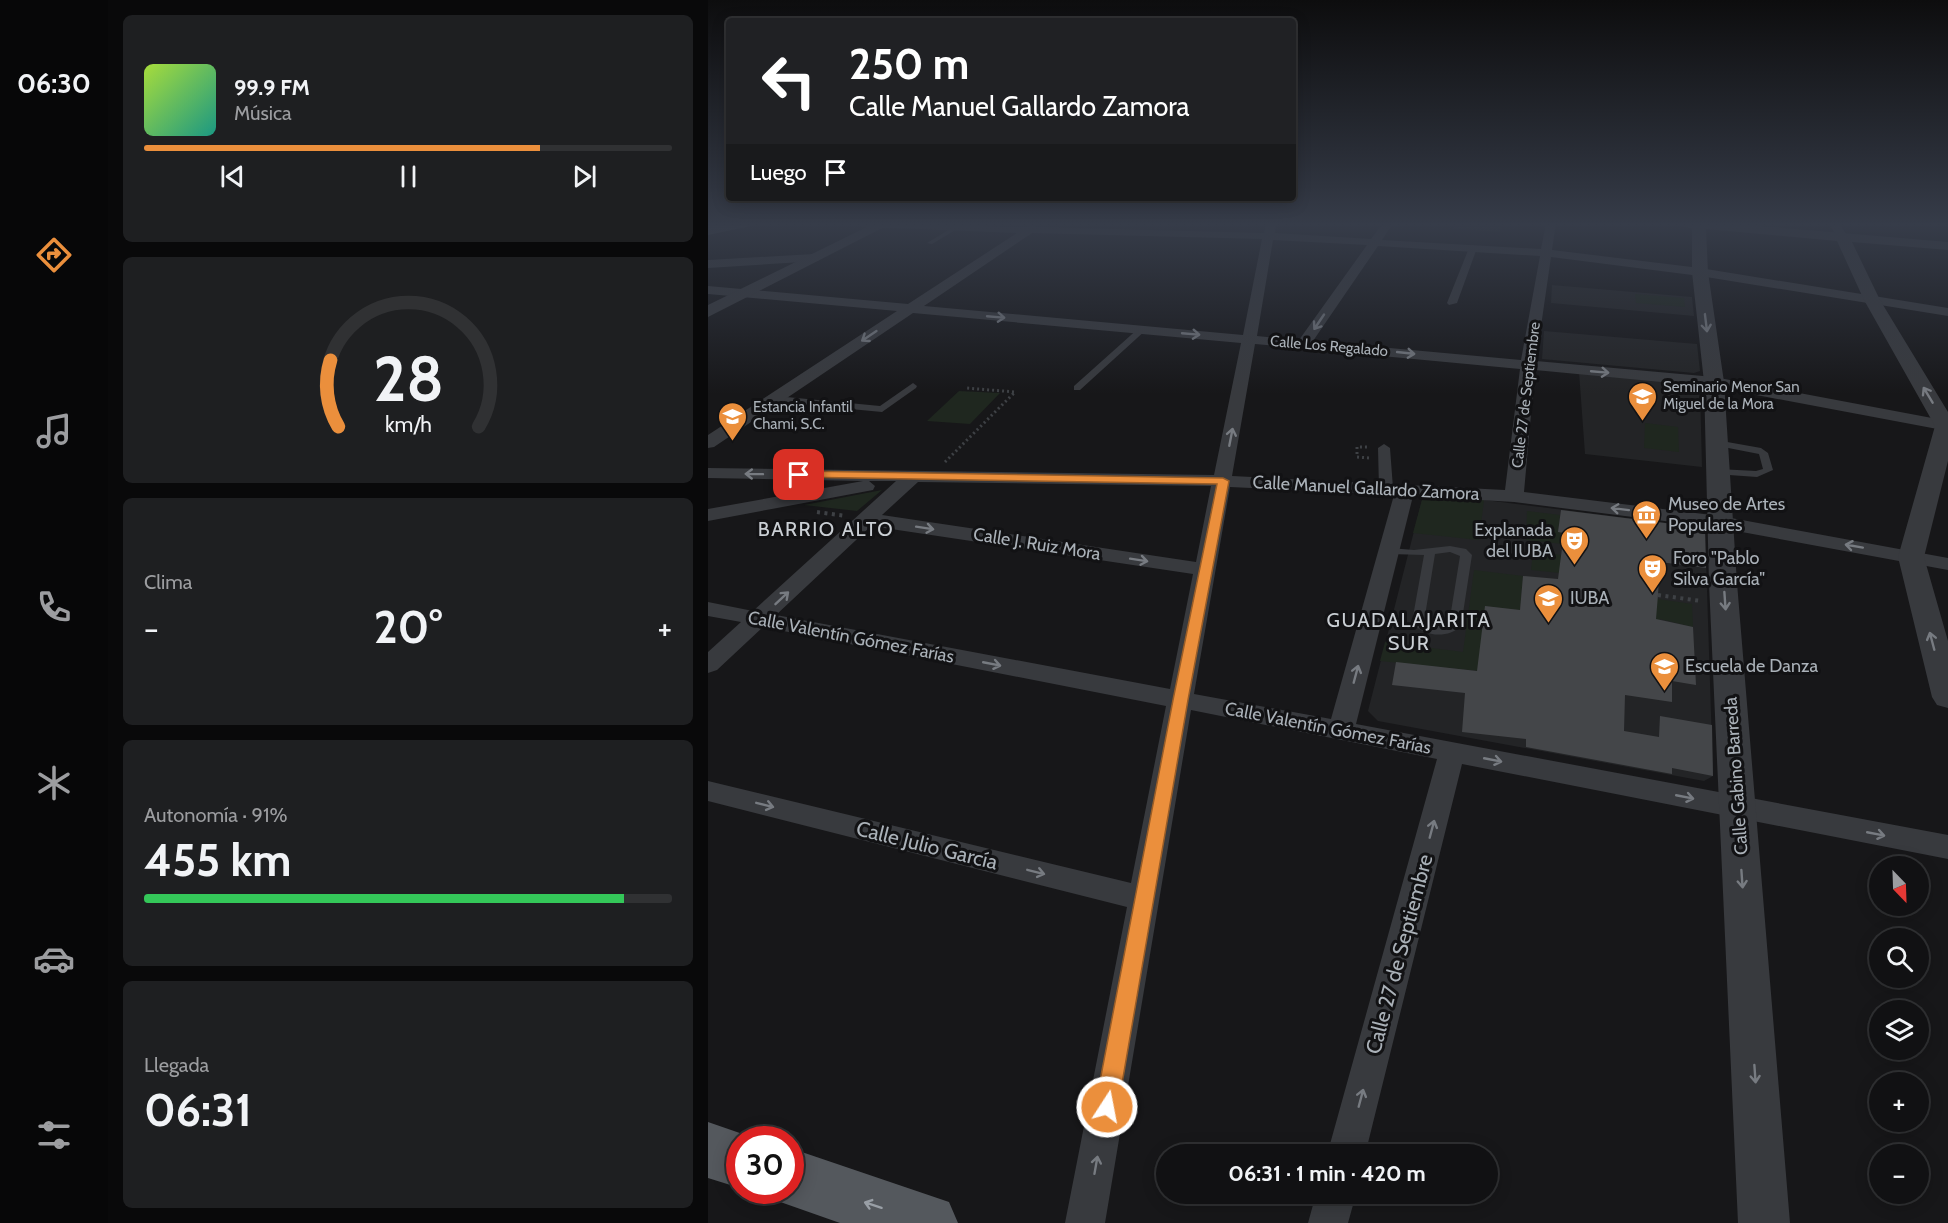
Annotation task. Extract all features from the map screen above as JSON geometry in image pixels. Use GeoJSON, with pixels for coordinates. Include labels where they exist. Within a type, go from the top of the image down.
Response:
{"type":"FeatureCollection","features":[{"type":"Feature","properties":{"kind":"main road"},"geometry":{"type":"LineString","coordinates":[[708,1150],[726,1156]]}},
{"type":"Feature","properties":{"kind":"main road"},"geometry":{"type":"LineString","coordinates":[[804,1182],[928,1223]]}},
{"type":"Feature","properties":{"kind":"street"},"geometry":{"type":"LineString","coordinates":[[708,312],[770,280]]}},
{"type":"Feature","properties":{"kind":"street"},"geometry":{"type":"LineString","coordinates":[[708,443],[954,280]]}},
{"type":"Feature","properties":{"kind":"street"},"geometry":{"type":"LineString","coordinates":[[1085,1223],[1180,700],[1261,280]]}},
{"type":"Feature","properties":{"kind":"street"},"geometry":{"type":"LineString","coordinates":[[1304,343],[1347,280]]}},
{"type":"Feature","properties":{"kind":"street"},"geometry":{"type":"LineString","coordinates":[[1452,303],[1461,280]]}},
{"type":"Feature","properties":{"kind":"street","name":"Calle 27 de Septiembre"},"geometry":{"type":"LineString","coordinates":[[1515,496],[1528,365],[1541,280]]}},
{"type":"Feature","properties":{"kind":"street","name":"Calle Gabino Barreda"},"geometry":{"type":"LineString","coordinates":[[1701,280],[1714,382],[1720,522],[1764,1223]]}},
{"type":"Feature","properties":{"kind":"street"},"geometry":{"type":"LineString","coordinates":[[1750,280],[1948,312]]}},
{"type":"Feature","properties":{"kind":"street"},"geometry":{"type":"LineString","coordinates":[[1862,280],[1947,426],[1911,558],[1948,697]]}},
{"type":"Feature","properties":{"kind":"street","name":"Calle Los Regalado"},"geometry":{"type":"LineString","coordinates":[[708,290],[1714,382],[1947,426]]}},
{"type":"Feature","properties":{"kind":"street"},"geometry":{"type":"LineString","coordinates":[[1341,731],[1390,551],[1396,488],[1384,448]]}},
{"type":"Feature","properties":{"kind":"street","name":"Calle Manuel Gallardo Zamora"},"geometry":{"type":"LineString","coordinates":[[708,473],[1223,481],[1396,488],[1515,496],[1720,522],[1948,564]]}},
{"type":"Feature","properties":{"kind":"street"},"geometry":{"type":"LineString","coordinates":[[708,515],[921,477]]}},
{"type":"Feature","properties":{"kind":"street"},"geometry":{"type":"LineString","coordinates":[[708,665],[867,519],[921,477]]}},
{"type":"Feature","properties":{"kind":"street","name":"Calle J. Ruiz Mora"},"geometry":{"type":"LineString","coordinates":[[867,519],[1206,570]]}},
{"type":"Feature","properties":{"kind":"street","name":"Calle Valentín Gómez Farías"},"geometry":{"type":"LineString","coordinates":[[708,609],[1948,847]]}},
{"type":"Feature","properties":{"kind":"street","name":"Calle 27 de Septiembre"},"geometry":{"type":"LineString","coordinates":[[1349,1144],[1452,752]]}},
{"type":"Feature","properties":{"kind":"street","name":"Calle Julio García"},"geometry":{"type":"LineString","coordinates":[[708,791],[1145,899]]}},
{"type":"Feature","properties":{"kind":"street"},"geometry":{"type":"LineString","coordinates":[[1328,1223],[1333,1204]]}},
{"type":"Feature","properties":{"kind":"lane"},"geometry":{"type":"LineString","coordinates":[[1077,388],[1143,329]]}},
{"type":"Feature","properties":{"kind":"lane"},"geometry":{"type":"LineString","coordinates":[[776,399],[882,409],[913,386]]}},
{"type":"Feature","properties":{"kind":"lane"},"geometry":{"type":"LineString","coordinates":[[1390,551],[1450,549],[1462,551],[1466,555],[1455,626],[1443,631],[1426,629],[1418,622],[1430,551]]}},
{"type":"Feature","properties":{"kind":"path"},"geometry":{"type":"LineString","coordinates":[[921,477],[1015,392],[966,388]]}},
{"type":"Feature","properties":{"kind":"path"},"geometry":{"type":"LineString","coordinates":[[1658,595],[1725,605]]}},
{"type":"Feature","properties":{"kind":"shaded area"},"geometry":{"type":"Polygon","coordinates":[[[1552,285],[1692,297],[1694,316],[1551,303],[1552,285]]]}},
{"type":"Feature","properties":{"kind":"shaded area"},"geometry":{"type":"Polygon","coordinates":[[[1635,294],[1684,298],[1685,307],[1636,303],[1635,294]]]}},
{"type":"Feature","properties":{"kind":"shaded area"},"geometry":{"type":"Polygon","coordinates":[[[1544,331],[1697,344],[1700,371],[1694,373],[1542,359],[1544,331]]]}},
{"type":"Feature","properties":{"kind":"shaded area","name":"Seminario Menor San Miguel de la Mora"},"geometry":{"type":"Polygon","coordinates":[[[1579,372],[1692,384],[1700,388],[1702,467],[1585,454],[1579,372]]]}},
{"type":"Feature","properties":{"kind":"shaded area"},"geometry":{"type":"Polygon","coordinates":[[[959,391],[1000,393],[970,424],[927,421],[959,391]]]}},
{"type":"Feature","properties":{"kind":"shaded area"},"geometry":{"type":"Polygon","coordinates":[[[1645,423],[1678,427],[1679,452],[1644,448],[1645,423]]]}},
{"type":"Feature","properties":{"kind":"shaded area"},"geometry":{"type":"Polygon","coordinates":[[[882,490],[857,511],[804,505],[882,490]]]}},
{"type":"Feature","properties":{"kind":"shaded area","name":"IUBA"},"geometry":{"type":"Polygon","coordinates":[[[1431,493],[1705,528],[1713,776],[1704,781],[1378,721],[1368,711],[1423,496],[1431,493]]]}},
{"type":"Feature","properties":{"kind":"shaded area"},"geometry":{"type":"Polygon","coordinates":[[[1423,496],[1484,500],[1479,540],[1413,533],[1423,496]]]}},
{"type":"Feature","properties":{"kind":"shaded area"},"geometry":{"type":"Polygon","coordinates":[[[1527,511],[1560,515],[1558,532],[1564,533],[1563,544],[1526,540],[1527,511]]]}},
{"type":"Feature","properties":{"kind":"shaded area"},"geometry":{"type":"Polygon","coordinates":[[[1533,551],[1561,555],[1560,573],[1531,570],[1533,551]]]}},
{"type":"Feature","properties":{"kind":"shaded area"},"geometry":{"type":"Polygon","coordinates":[[[1474,570],[1523,576],[1520,610],[1485,606],[1529,676],[1380,661],[1385,642],[1463,652],[1474,570]]]}},
{"type":"Feature","properties":{"kind":"shaded area"},"geometry":{"type":"Polygon","coordinates":[[[1645,597],[1692,604],[1693,627],[1660,619],[1660,653],[1645,597]]]}},
{"type":"Feature","properties":{"kind":"building"},"geometry":{"type":"Polygon","coordinates":[[[1561,510],[1705,528],[1706,568],[1660,562],[1656,619],[1693,627],[1696,685],[1672,681],[1672,702],[1625,695],[1624,731],[1659,737],[1660,716],[1712,725],[1713,776],[1672,768],[1672,774],[1526,747],[1526,739],[1462,732],[1465,693],[1392,685],[1396,662],[1477,671],[1485,606],[1520,610],[1523,576],[1558,579],[1564,533],[1558,532],[1561,510]]]}},
{"type":"Feature","properties":{"kind":"place","name":"Seminario Menor San Miguel de la Mora"},"geometry":{"type":"Point","coordinates":[1642,422]}},
{"type":"Feature","properties":{"kind":"place","name":"Estancia Infantil Chami, S.C."},"geometry":{"type":"Point","coordinates":[732,442]}},
{"type":"Feature","properties":{"kind":"place","name":"Museo de Artes Populares"},"geometry":{"type":"Point","coordinates":[1647,540]}},
{"type":"Feature","properties":{"kind":"place","name":"Explanada del IUBA"},"geometry":{"type":"Point","coordinates":[1574,566]}},
{"type":"Feature","properties":{"kind":"place","name":"Foro \"Pablo Silva García\""},"geometry":{"type":"Point","coordinates":[1652,594]}},
{"type":"Feature","properties":{"kind":"place","name":"IUBA"},"geometry":{"type":"Point","coordinates":[1549,624]}},
{"type":"Feature","properties":{"kind":"place","name":"Escuela de Danza"},"geometry":{"type":"Point","coordinates":[1664,692]}},
{"type":"Feature","properties":{"kind":"district","name":"BARRIO ALTO"},"geometry":{"type":"Point","coordinates":[826,529]}},
{"type":"Feature","properties":{"kind":"district","name":"GUADALAJARITA SUR"},"geometry":{"type":"Point","coordinates":[1409,632]}},
{"type":"Feature","properties":{"kind":"route"},"geometry":{"type":"LineString","coordinates":[[799,475],[1223,481],[1180,700],[1107,1107]]}}]}
